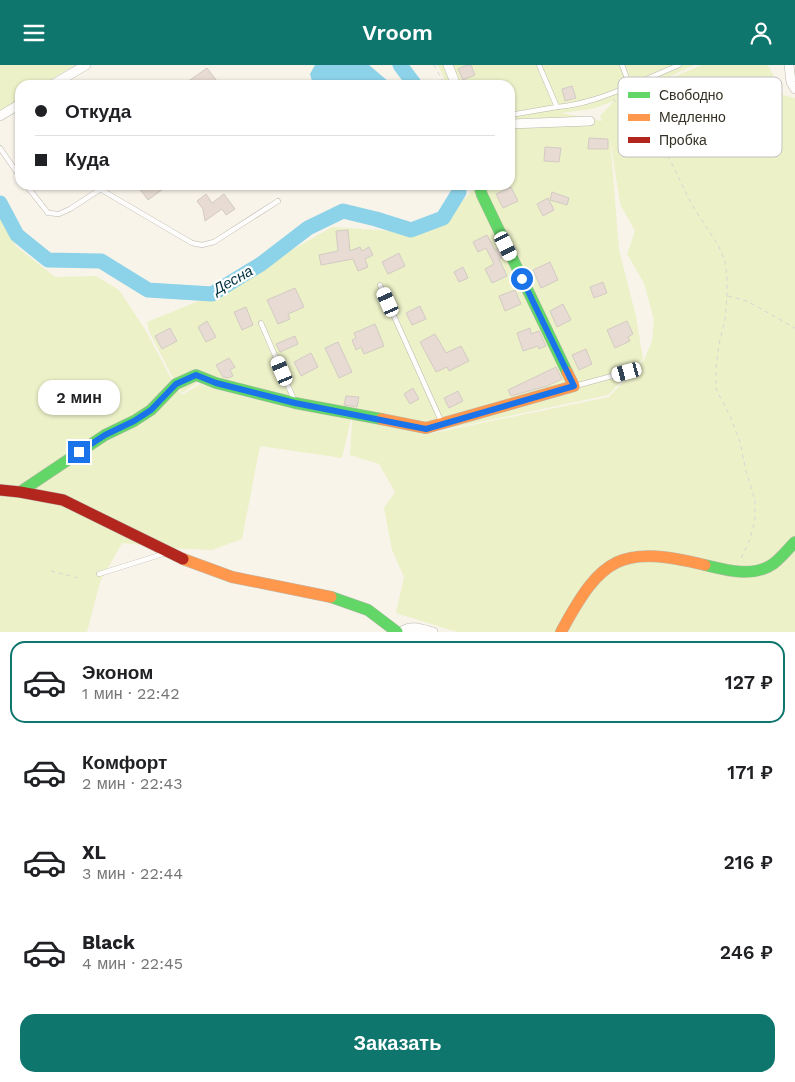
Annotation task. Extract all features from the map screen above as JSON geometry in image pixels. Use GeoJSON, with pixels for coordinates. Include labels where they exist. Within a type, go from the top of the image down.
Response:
{"type":"FeatureCollection","features":[{"type":"Feature","properties":{"kind":"street"},"geometry":{"type":"LineString","coordinates":[[60,80],[86,65]]}},
{"type":"Feature","properties":{"kind":"street"},"geometry":{"type":"LineString","coordinates":[[448,65],[454,80]]}},
{"type":"Feature","properties":{"kind":"street"},"geometry":{"type":"LineString","coordinates":[[789,65],[791,82],[795,89]]}},
{"type":"Feature","properties":{"kind":"street"},"geometry":{"type":"LineString","coordinates":[[0,116],[15,107]]}},
{"type":"Feature","properties":{"kind":"street"},"geometry":{"type":"LineString","coordinates":[[515,124],[590,121]]}},
{"type":"Feature","properties":{"kind":"street"},"geometry":{"type":"LineString","coordinates":[[20,492],[105,435],[134,421],[151,410],[176,384],[196,375],[216,383],[295,403],[426,429],[574,386],[481,190]]}},
{"type":"Feature","properties":{"kind":"street"},"geometry":{"type":"LineString","coordinates":[[0,490],[63,500],[188,562],[232,577],[336,598],[368,610],[396,632]]}},
{"type":"Feature","properties":{"kind":"street"},"geometry":{"type":"LineString","coordinates":[[561,632],[585,590],[594,579],[606,568],[622,559],[640,555],[660,556],[735,572],[750,572],[765,568],[779,558],[795,542]]}},
{"type":"Feature","properties":{"kind":"street"},"geometry":{"type":"LineString","coordinates":[[401,632],[406,628],[414,627],[433,632]]}},
{"type":"Feature","properties":{"kind":"lane"},"geometry":{"type":"LineString","coordinates":[[539,65],[557,107]]}},
{"type":"Feature","properties":{"kind":"lane"},"geometry":{"type":"LineString","coordinates":[[622,65],[627,77]]}},
{"type":"Feature","properties":{"kind":"lane"},"geometry":{"type":"LineString","coordinates":[[651,77],[679,65]]}},
{"type":"Feature","properties":{"kind":"lane"},"geometry":{"type":"LineString","coordinates":[[515,114],[576,105],[618,91]]}},
{"type":"Feature","properties":{"kind":"lane"},"geometry":{"type":"LineString","coordinates":[[0,148],[15,170]]}},
{"type":"Feature","properties":{"kind":"lane"},"geometry":{"type":"LineString","coordinates":[[30,190],[48,213],[59,214],[98,190]]}},
{"type":"Feature","properties":{"kind":"lane"},"geometry":{"type":"LineString","coordinates":[[102,190],[192,243],[202,245],[214,242],[278,201]]}},
{"type":"Feature","properties":{"kind":"lane"},"geometry":{"type":"LineString","coordinates":[[380,285],[442,424]]}},
{"type":"Feature","properties":{"kind":"lane"},"geometry":{"type":"LineString","coordinates":[[261,323],[295,403]]}},
{"type":"Feature","properties":{"kind":"lane"},"geometry":{"type":"LineString","coordinates":[[574,386],[627,372]]}},
{"type":"Feature","properties":{"kind":"lane"},"geometry":{"type":"LineString","coordinates":[[99,574],[167,552]]}},
{"type":"Feature","properties":{"kind":"path"},"geometry":{"type":"LineString","coordinates":[[434,65],[442,80]]}},
{"type":"Feature","properties":{"kind":"path"},"geometry":{"type":"LineString","coordinates":[[610,95],[618,105]]}},
{"type":"Feature","properties":{"kind":"path"},"geometry":{"type":"LineString","coordinates":[[667,157],[692,205],[718,245],[725,261],[727,296],[725,320],[716,368],[716,389],[730,416],[740,442],[755,500],[755,520],[750,539],[735,572]]}},
{"type":"Feature","properties":{"kind":"path"},"geometry":{"type":"LineString","coordinates":[[727,296],[747,301],[795,328]]}},
{"type":"Feature","properties":{"kind":"path"},"geometry":{"type":"LineString","coordinates":[[51,571],[78,578]]}},
{"type":"Feature","properties":{"kind":"green space"},"geometry":{"type":"Polygon","coordinates":[[[0,65],[75,65],[50,80],[15,80],[15,102],[0,111],[0,65]]]}},
{"type":"Feature","properties":{"kind":"green space"},"geometry":{"type":"Polygon","coordinates":[[[438,65],[694,65],[669,77],[618,77],[618,157],[782,157],[782,93],[783,95],[795,98],[795,632],[457,632],[396,613],[404,577],[392,550],[384,508],[395,492],[379,464],[350,455],[352,419],[433,433],[609,397],[644,360],[652,341],[654,320],[644,283],[627,254],[635,231],[620,204],[610,137],[619,250],[636,316],[643,359],[608,395],[433,432],[274,400],[200,381],[182,393],[149,331],[147,322],[216,294],[332,227],[411,232],[444,220],[473,190],[515,190],[515,80],[445,80],[438,65]],[[614,101],[592,109],[561,113],[602,121],[600,116],[614,101]]]}},
{"type":"Feature","properties":{"kind":"green space"},"geometry":{"type":"Polygon","coordinates":[[[702,65],[768,65],[774,77],[673,77],[702,65]]]}},
{"type":"Feature","properties":{"kind":"green space"},"geometry":{"type":"Polygon","coordinates":[[[0,217],[16,246],[55,277],[96,276],[119,290],[146,331],[174,384],[182,395],[200,384],[241,396],[351,419],[342,458],[260,446],[242,539],[212,550],[122,543],[100,582],[87,632],[0,632],[0,217]]]}},
{"type":"Feature","properties":{"kind":"water"},"geometry":{"type":"Polygon","coordinates":[[[315,65],[369,65],[387,80],[312,80],[310,74],[315,65]]]}},
{"type":"Feature","properties":{"kind":"building"},"geometry":{"type":"Polygon","coordinates":[[[471,65],[475,75],[463,80],[458,69],[471,65]]]}},
{"type":"Feature","properties":{"kind":"building"},"geometry":{"type":"Polygon","coordinates":[[[207,68],[216,80],[190,80],[207,68]]]}},
{"type":"Feature","properties":{"kind":"building"},"geometry":{"type":"Polygon","coordinates":[[[572,86],[576,98],[565,101],[562,89],[572,86]]]}},
{"type":"Feature","properties":{"kind":"building"},"geometry":{"type":"Polygon","coordinates":[[[589,138],[608,139],[608,149],[588,149],[589,138]]]}},
{"type":"Feature","properties":{"kind":"building"},"geometry":{"type":"Polygon","coordinates":[[[545,147],[561,148],[559,162],[544,161],[545,147]]]}},
{"type":"Feature","properties":{"kind":"building"},"geometry":{"type":"Polygon","coordinates":[[[140,190],[162,190],[148,200],[140,190]]]}},
{"type":"Feature","properties":{"kind":"building"},"geometry":{"type":"Polygon","coordinates":[[[505,190],[512,190],[518,201],[503,208],[496,194],[505,190]]]}},
{"type":"Feature","properties":{"kind":"building"},"geometry":{"type":"Polygon","coordinates":[[[552,192],[569,198],[567,205],[550,200],[552,192]]]}},
{"type":"Feature","properties":{"kind":"building"},"geometry":{"type":"Polygon","coordinates":[[[206,194],[212,203],[224,194],[235,209],[226,215],[222,209],[205,221],[203,209],[197,201],[206,194]]]}},
{"type":"Feature","properties":{"kind":"building"},"geometry":{"type":"Polygon","coordinates":[[[548,198],[554,210],[543,216],[537,204],[548,198]]]}},
{"type":"Feature","properties":{"kind":"building"},"geometry":{"type":"Polygon","coordinates":[[[348,230],[350,251],[360,247],[362,251],[369,247],[373,255],[365,259],[368,267],[358,271],[353,259],[321,265],[319,255],[338,251],[336,231],[348,230]]]}},
{"type":"Feature","properties":{"kind":"building"},"geometry":{"type":"Polygon","coordinates":[[[487,235],[495,250],[499,248],[503,257],[499,259],[507,276],[492,283],[485,269],[494,264],[486,248],[478,252],[473,242],[487,235]]]}},
{"type":"Feature","properties":{"kind":"building"},"geometry":{"type":"Polygon","coordinates":[[[399,253],[405,266],[388,274],[382,262],[399,253]]]}},
{"type":"Feature","properties":{"kind":"building"},"geometry":{"type":"Polygon","coordinates":[[[550,262],[558,280],[541,288],[533,270],[550,262]]]}},
{"type":"Feature","properties":{"kind":"building"},"geometry":{"type":"Polygon","coordinates":[[[463,267],[468,278],[459,282],[454,272],[463,267]]]}},
{"type":"Feature","properties":{"kind":"building"},"geometry":{"type":"Polygon","coordinates":[[[603,282],[607,293],[594,298],[590,287],[603,282]]]}},
{"type":"Feature","properties":{"kind":"building"},"geometry":{"type":"Polygon","coordinates":[[[295,288],[304,307],[288,314],[290,319],[278,324],[267,300],[295,288]]]}},
{"type":"Feature","properties":{"kind":"building"},"geometry":{"type":"Polygon","coordinates":[[[515,290],[521,304],[505,311],[499,296],[515,290]]]}},
{"type":"Feature","properties":{"kind":"building"},"geometry":{"type":"Polygon","coordinates":[[[563,304],[571,320],[557,327],[550,311],[563,304]]]}},
{"type":"Feature","properties":{"kind":"building"},"geometry":{"type":"Polygon","coordinates":[[[420,306],[426,319],[412,325],[406,313],[420,306]]]}},
{"type":"Feature","properties":{"kind":"building"},"geometry":{"type":"Polygon","coordinates":[[[246,307],[253,325],[242,330],[234,312],[246,307]]]}},
{"type":"Feature","properties":{"kind":"building"},"geometry":{"type":"Polygon","coordinates":[[[207,321],[216,337],[206,342],[198,327],[207,321]]]}},
{"type":"Feature","properties":{"kind":"building"},"geometry":{"type":"Polygon","coordinates":[[[627,321],[633,334],[628,337],[630,341],[615,348],[607,330],[627,321]]]}},
{"type":"Feature","properties":{"kind":"building"},"geometry":{"type":"Polygon","coordinates":[[[375,324],[384,346],[364,354],[361,347],[356,350],[352,340],[356,338],[354,333],[375,324]]]}},
{"type":"Feature","properties":{"kind":"building"},"geometry":{"type":"Polygon","coordinates":[[[170,328],[177,341],[162,349],[155,336],[170,328]]]}},
{"type":"Feature","properties":{"kind":"building"},"geometry":{"type":"Polygon","coordinates":[[[530,328],[531,334],[539,331],[546,346],[539,349],[538,346],[523,351],[517,333],[530,328]]]}},
{"type":"Feature","properties":{"kind":"building"},"geometry":{"type":"Polygon","coordinates":[[[435,334],[446,353],[461,346],[469,361],[449,371],[447,367],[436,372],[420,342],[435,334]]]}},
{"type":"Feature","properties":{"kind":"building"},"geometry":{"type":"Polygon","coordinates":[[[295,336],[298,344],[280,352],[276,344],[295,336]]]}},
{"type":"Feature","properties":{"kind":"building"},"geometry":{"type":"Polygon","coordinates":[[[338,342],[352,372],[339,378],[325,348],[338,342]]]}},
{"type":"Feature","properties":{"kind":"building"},"geometry":{"type":"Polygon","coordinates":[[[586,349],[592,364],[579,370],[572,355],[586,349]]]}},
{"type":"Feature","properties":{"kind":"building"},"geometry":{"type":"Polygon","coordinates":[[[311,353],[318,367],[301,376],[294,362],[311,353]]]}},
{"type":"Feature","properties":{"kind":"building"},"geometry":{"type":"Polygon","coordinates":[[[229,358],[235,367],[230,370],[233,376],[228,378],[223,377],[216,365],[229,358]]]}},
{"type":"Feature","properties":{"kind":"building"},"geometry":{"type":"Polygon","coordinates":[[[556,367],[562,379],[547,386],[511,396],[508,390],[556,367]]]}},
{"type":"Feature","properties":{"kind":"building"},"geometry":{"type":"Polygon","coordinates":[[[413,388],[419,399],[410,404],[404,394],[413,388]]]}},
{"type":"Feature","properties":{"kind":"building"},"geometry":{"type":"Polygon","coordinates":[[[458,391],[463,401],[449,408],[444,398],[458,391]]]}},
{"type":"Feature","properties":{"kind":"building"},"geometry":{"type":"Polygon","coordinates":[[[346,396],[359,397],[357,407],[344,405],[346,396]]]}},
{"type":"Feature","properties":{"kind":"waterway","name":"Десна"},"geometry":{"type":"LineString","coordinates":[[400,65],[411,80]]}},
{"type":"Feature","properties":{"kind":"waterway","name":"Десна"},"geometry":{"type":"LineString","coordinates":[[0,203],[17,235],[48,260],[101,261],[148,290],[212,294],[261,264],[308,228],[343,211],[411,230],[443,218],[459,190]]}},
{"type":"Feature","properties":{"kind":"traffic: fast"},"geometry":{"type":"LineString","coordinates":[[480,190],[567,372]]}},
{"type":"Feature","properties":{"kind":"traffic: fast"},"geometry":{"type":"LineString","coordinates":[[20,492],[105,435],[134,421],[151,410],[176,384],[196,375],[216,383],[295,403],[381,419]]}},
{"type":"Feature","properties":{"kind":"traffic: fast"},"geometry":{"type":"LineString","coordinates":[[705,565],[739,572],[757,571],[773,564],[795,542]]}},
{"type":"Feature","properties":{"kind":"traffic: fast"},"geometry":{"type":"LineString","coordinates":[[331,597],[368,610],[397,632]]}},
{"type":"Feature","properties":{"kind":"traffic: slow"},"geometry":{"type":"LineString","coordinates":[[381,419],[426,428],[574,386],[567,372]]}},
{"type":"Feature","properties":{"kind":"traffic: slow"},"geometry":{"type":"LineString","coordinates":[[561,632],[575,606],[589,587],[602,572],[616,563],[633,557],[652,556],[705,565]]}},
{"type":"Feature","properties":{"kind":"traffic: slow"},"geometry":{"type":"LineString","coordinates":[[183,559],[232,577],[331,597]]}},
{"type":"Feature","properties":{"kind":"traffic: jam"},"geometry":{"type":"LineString","coordinates":[[0,490],[63,500],[183,559]]}},
{"type":"Feature","properties":{"kind":"route"},"geometry":{"type":"LineString","coordinates":[[79,452],[105,435],[134,421],[151,410],[176,384],[196,375],[216,383],[295,403],[426,429],[574,386],[522,279]]}}]}
